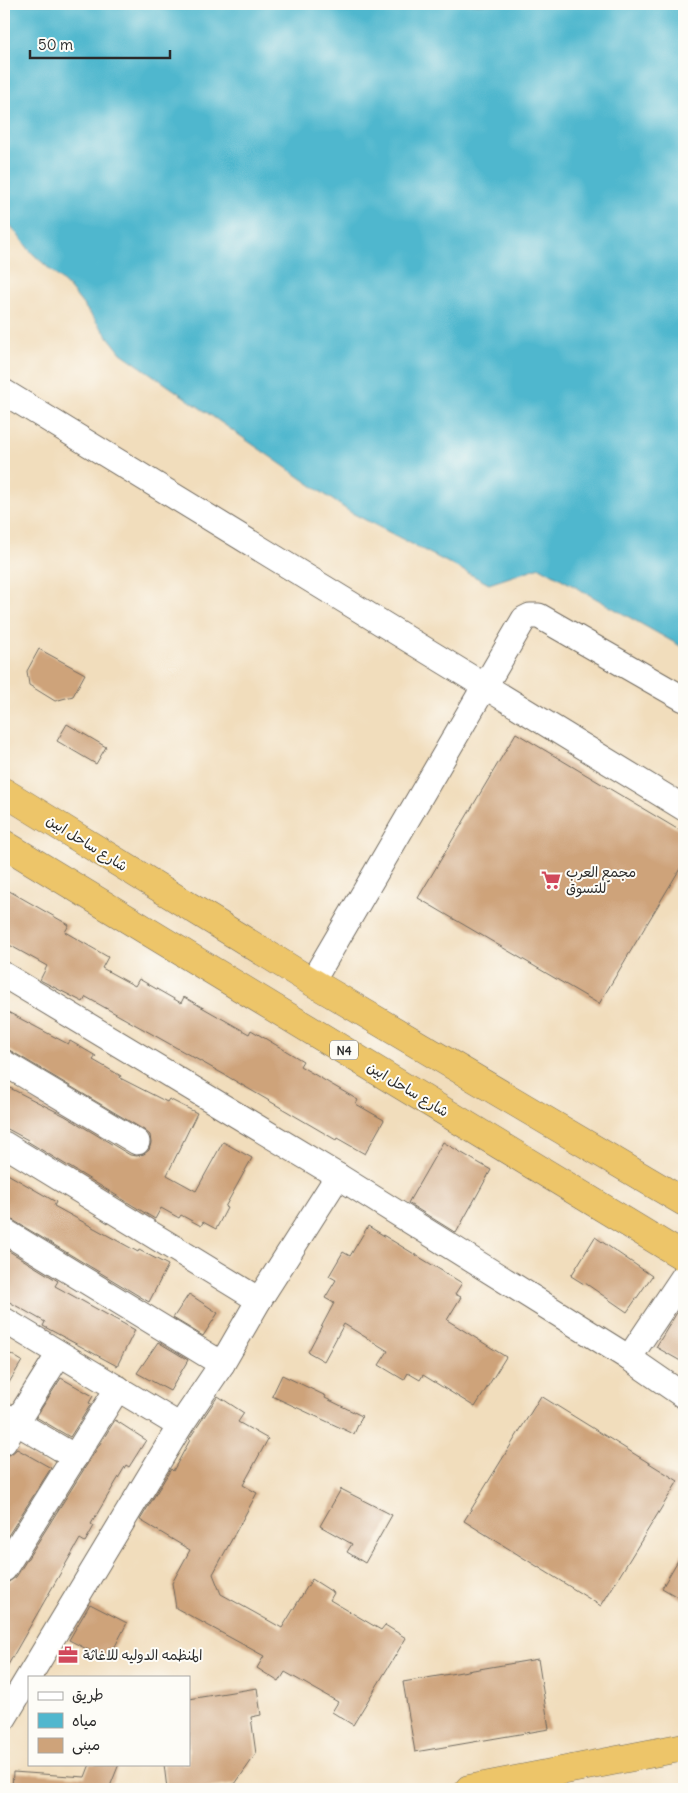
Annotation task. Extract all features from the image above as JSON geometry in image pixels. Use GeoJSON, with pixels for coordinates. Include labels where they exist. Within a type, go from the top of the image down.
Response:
{"type":"FeatureCollection","features":[{"type":"Feature","properties":{"kind":"highway","name":"شارع ساحل ابين"},"geometry":{"type":"LineString","coordinates":[[4,792],[312,982],[684,1202]]}},
{"type":"Feature","properties":{"kind":"highway","name":"شارع ساحل ابين"},"geometry":{"type":"LineString","coordinates":[[4,844],[684,1257]]}},
{"type":"Feature","properties":{"kind":"highway"},"geometry":{"type":"LineString","coordinates":[[470,1789],[684,1746]]}},
{"type":"Feature","properties":{"kind":"street"},"geometry":{"type":"LineString","coordinates":[[4,392],[486,685],[684,808]]}},
{"type":"Feature","properties":{"kind":"street"},"geometry":{"type":"LineString","coordinates":[[312,982],[524,619],[530,616],[539,616],[684,698]]}},
{"type":"Feature","properties":{"kind":"street"},"geometry":{"type":"LineString","coordinates":[[4,975],[338,1176],[629,1358],[684,1396]]}},
{"type":"Feature","properties":{"kind":"street"},"geometry":{"type":"LineString","coordinates":[[4,1063],[137,1142]]}},
{"type":"Feature","properties":{"kind":"street"},"geometry":{"type":"LineString","coordinates":[[4,1144],[259,1300]]}},
{"type":"Feature","properties":{"kind":"street"},"geometry":{"type":"LineString","coordinates":[[29,1676],[180,1426],[222,1364],[259,1300],[338,1176]]}},
{"type":"Feature","properties":{"kind":"street"},"geometry":{"type":"LineString","coordinates":[[4,1231],[222,1364]]}},
{"type":"Feature","properties":{"kind":"street"},"geometry":{"type":"LineString","coordinates":[[629,1358],[684,1276]]}},
{"type":"Feature","properties":{"kind":"street"},"geometry":{"type":"LineString","coordinates":[[4,1320],[180,1426]]}},
{"type":"Feature","properties":{"kind":"street"},"geometry":{"type":"LineString","coordinates":[[59,1354],[8,1426],[75,1457]]}},
{"type":"Feature","properties":{"kind":"street"},"geometry":{"type":"LineString","coordinates":[[4,1569],[118,1388]]}},
{"type":"Feature","properties":{"kind":"street"},"geometry":{"type":"LineString","coordinates":[[4,1718],[28,1678]]}},
{"type":"Feature","properties":{"kind":"water"},"geometry":{"type":"Polygon","coordinates":[[[4,4],[684,4],[684,648],[540,567],[489,584],[350,512],[121,353],[69,287],[31,252],[4,217],[4,4]]]}},
{"type":"Feature","properties":{"kind":"building"},"geometry":{"type":"Polygon","coordinates":[[[39,649],[85,674],[73,696],[55,701],[29,685],[27,671],[39,649]]]}},
{"type":"Feature","properties":{"kind":"building"},"geometry":{"type":"Polygon","coordinates":[[[67,724],[106,747],[96,764],[57,741],[67,724]]]}},
{"type":"Feature","properties":{"kind":"building","name":"مجمع العرب للتسوق"},"geometry":{"type":"Polygon","coordinates":[[[516,733],[684,833],[684,862],[599,1004],[418,898],[516,733]]]}},
{"type":"Feature","properties":{"kind":"building"},"geometry":{"type":"Polygon","coordinates":[[[4,888],[69,925],[65,932],[108,957],[102,968],[135,986],[139,979],[181,1003],[184,997],[249,1034],[251,1030],[303,1061],[300,1066],[358,1100],[356,1104],[384,1120],[365,1154],[337,1138],[336,1140],[86,997],[83,1002],[40,980],[47,966],[4,942],[4,888]]]}},
{"type":"Feature","properties":{"kind":"building"},"geometry":{"type":"Polygon","coordinates":[[[4,1010],[68,1044],[70,1041],[96,1056],[93,1060],[121,1076],[120,1078],[167,1102],[169,1099],[197,1113],[167,1175],[196,1191],[223,1142],[252,1158],[225,1207],[227,1208],[216,1229],[203,1222],[201,1226],[181,1215],[179,1218],[161,1208],[155,1219],[4,1127],[4,1085],[65,1116],[130,1155],[144,1154],[149,1150],[151,1143],[150,1135],[144,1130],[11,1051],[4,1049],[4,1010]]]}},
{"type":"Feature","properties":{"kind":"building"},"geometry":{"type":"Polygon","coordinates":[[[443,1142],[491,1170],[456,1233],[408,1203],[443,1142]]]}},
{"type":"Feature","properties":{"kind":"building"},"geometry":{"type":"Polygon","coordinates":[[[4,1172],[56,1202],[54,1206],[138,1252],[139,1250],[168,1265],[149,1302],[11,1219],[4,1217],[4,1172]]]}},
{"type":"Feature","properties":{"kind":"building"},"geometry":{"type":"Polygon","coordinates":[[[368,1226],[462,1283],[455,1294],[461,1297],[447,1320],[506,1357],[475,1407],[423,1375],[420,1380],[408,1373],[404,1380],[379,1365],[388,1351],[344,1324],[324,1361],[308,1352],[334,1303],[325,1298],[336,1280],[329,1276],[343,1252],[350,1256],[368,1226]]]}},
{"type":"Feature","properties":{"kind":"building"},"geometry":{"type":"Polygon","coordinates":[[[595,1237],[652,1276],[627,1312],[585,1283],[571,1276],[595,1237]]]}},
{"type":"Feature","properties":{"kind":"building"},"geometry":{"type":"Polygon","coordinates":[[[4,1248],[58,1281],[55,1286],[135,1330],[117,1366],[43,1326],[45,1322],[4,1299],[4,1248]]]}},
{"type":"Feature","properties":{"kind":"building"},"geometry":{"type":"Polygon","coordinates":[[[189,1294],[218,1313],[203,1336],[173,1318],[189,1294]]]}},
{"type":"Feature","properties":{"kind":"building"},"geometry":{"type":"Polygon","coordinates":[[[684,1301],[684,1363],[656,1347],[684,1301]]]}},
{"type":"Feature","properties":{"kind":"building"},"geometry":{"type":"Polygon","coordinates":[[[158,1342],[188,1360],[170,1391],[137,1373],[158,1342]]]}},
{"type":"Feature","properties":{"kind":"building"},"geometry":{"type":"Polygon","coordinates":[[[4,1350],[22,1361],[4,1391],[4,1350]]]}},
{"type":"Feature","properties":{"kind":"building"},"geometry":{"type":"Polygon","coordinates":[[[282,1375],[362,1416],[354,1434],[272,1396],[282,1375]]]}},
{"type":"Feature","properties":{"kind":"building"},"geometry":{"type":"Polygon","coordinates":[[[61,1378],[93,1396],[89,1403],[91,1404],[70,1437],[36,1417],[61,1378]]]}},
{"type":"Feature","properties":{"kind":"building"},"geometry":{"type":"Polygon","coordinates":[[[218,1396],[244,1413],[238,1422],[268,1439],[243,1485],[257,1493],[213,1574],[221,1594],[282,1628],[312,1579],[334,1593],[330,1600],[381,1630],[385,1625],[406,1638],[353,1725],[332,1712],[338,1702],[285,1672],[279,1682],[257,1668],[264,1656],[176,1608],[172,1583],[190,1550],[140,1520],[171,1469],[173,1471],[189,1439],[218,1396]]]}},
{"type":"Feature","properties":{"kind":"building"},"geometry":{"type":"Polygon","coordinates":[[[541,1396],[678,1481],[601,1606],[464,1521],[541,1396]]]}},
{"type":"Feature","properties":{"kind":"building"},"geometry":{"type":"Polygon","coordinates":[[[115,1420],[146,1440],[129,1467],[126,1465],[91,1524],[94,1526],[85,1542],[80,1539],[4,1672],[4,1585],[16,1577],[115,1420]]]}},
{"type":"Feature","properties":{"kind":"building"},"geometry":{"type":"Polygon","coordinates":[[[17,1449],[51,1468],[4,1542],[4,1457],[17,1449]]]}},
{"type":"Feature","properties":{"kind":"building"},"geometry":{"type":"Polygon","coordinates":[[[341,1489],[392,1515],[365,1563],[347,1552],[352,1544],[320,1526],[341,1489]]]}},
{"type":"Feature","properties":{"kind":"building"},"geometry":{"type":"Polygon","coordinates":[[[684,1550],[684,1601],[662,1588],[684,1550]]]}},
{"type":"Feature","properties":{"kind":"building"},"geometry":{"type":"Polygon","coordinates":[[[90,1604],[127,1623],[108,1660],[69,1640],[90,1604]]]}},
{"type":"Feature","properties":{"kind":"building"},"geometry":{"type":"Polygon","coordinates":[[[538,1659],[549,1729],[415,1752],[403,1682],[538,1659]]]}},
{"type":"Feature","properties":{"kind":"building"},"geometry":{"type":"Polygon","coordinates":[[[257,1688],[261,1715],[251,1717],[256,1754],[235,1784],[201,1789],[167,1789],[164,1766],[190,1766],[190,1699],[257,1688]]]}},
{"type":"Feature","properties":{"kind":"building"},"geometry":{"type":"Polygon","coordinates":[[[89,1766],[118,1766],[109,1789],[12,1789],[13,1772],[85,1777],[89,1766]]]}},
{"type":"Feature","properties":{"kind":"place","name":"مجمع العرب للتسوق"},"geometry":{"type":"Point","coordinates":[551,880]}},
{"type":"Feature","properties":{"kind":"place","name":"المنظمه الدوليه للاغاثة"},"geometry":{"type":"Point","coordinates":[68,1655]}}]}
